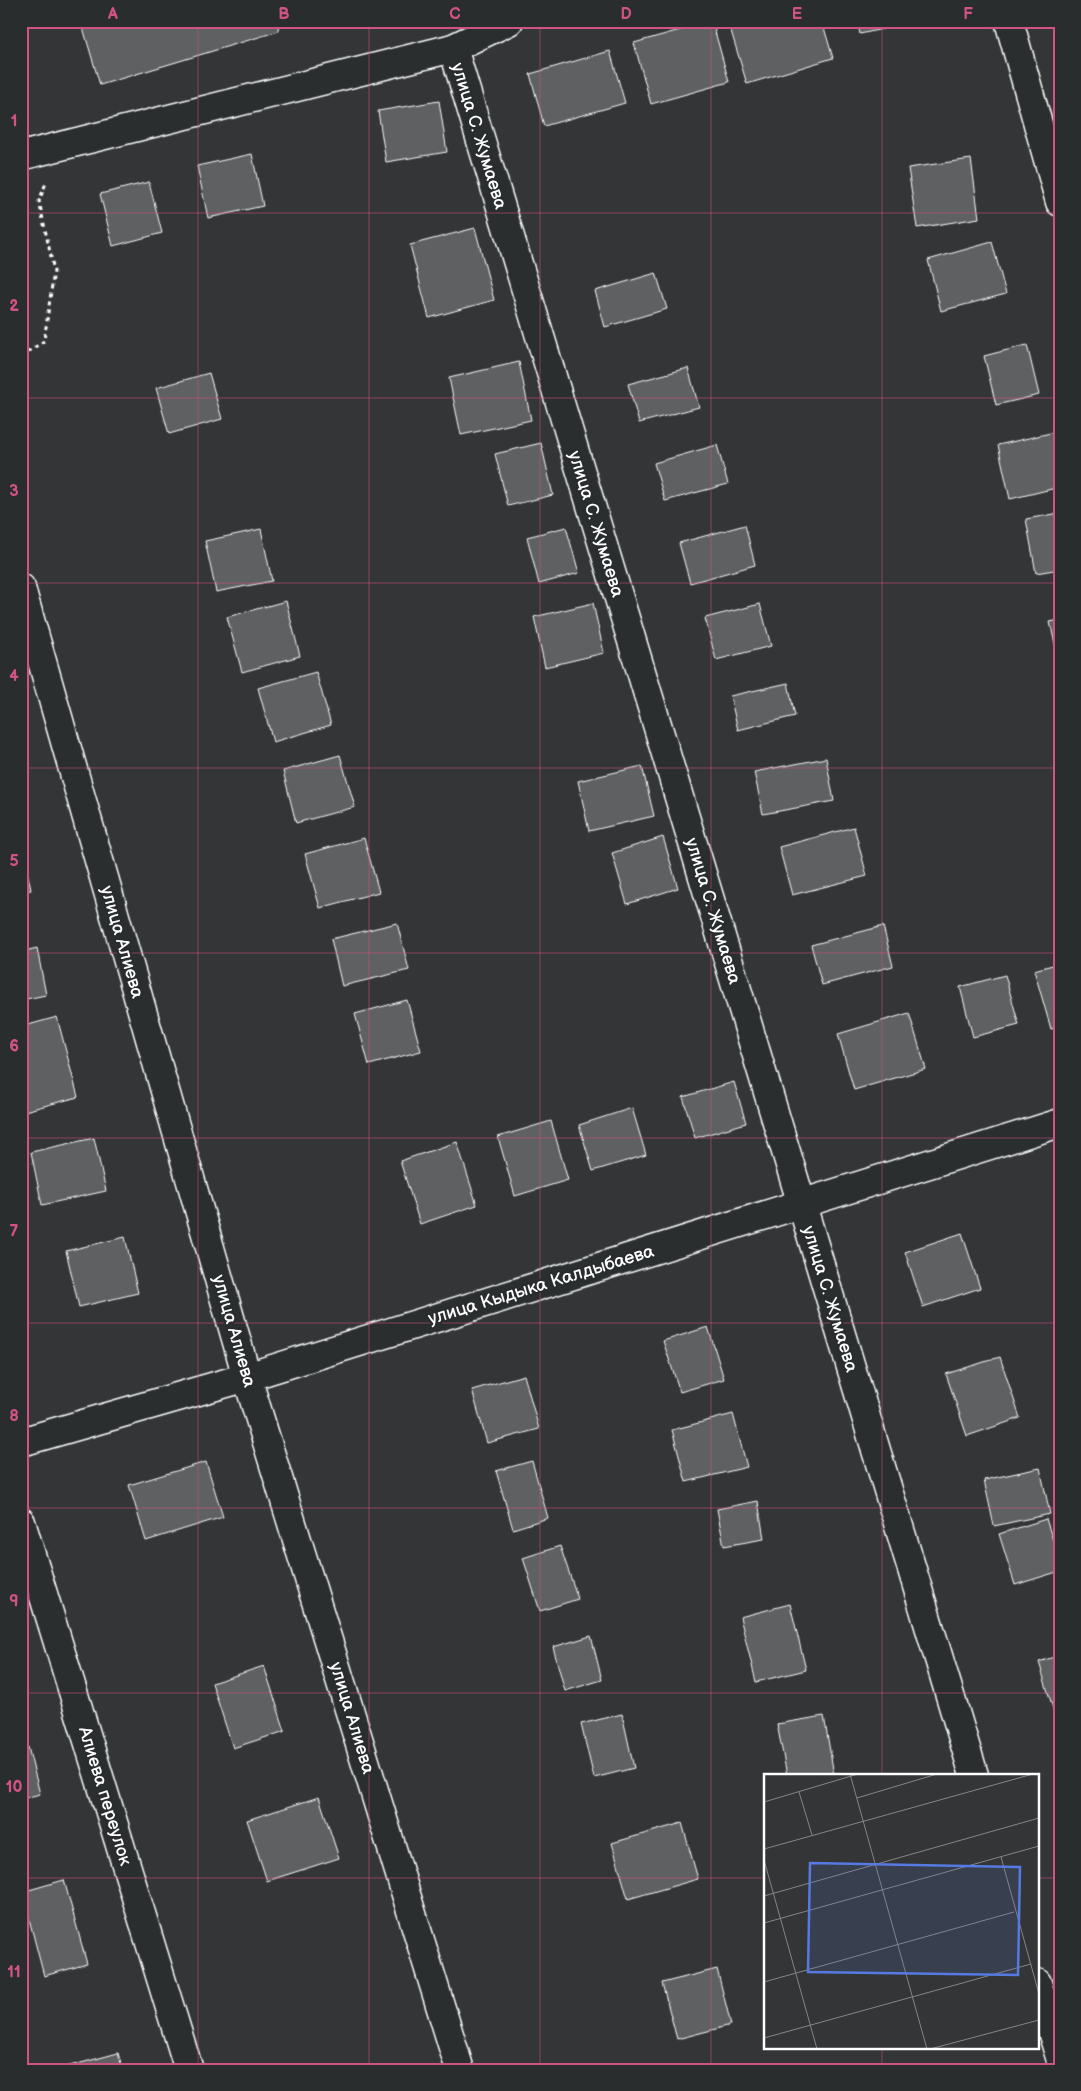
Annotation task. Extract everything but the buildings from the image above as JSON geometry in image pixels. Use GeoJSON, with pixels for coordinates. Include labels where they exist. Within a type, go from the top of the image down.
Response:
{"type":"FeatureCollection","features":[{"type":"Feature","properties":{"kind":"street"},"geometry":{"type":"LineString","coordinates":[[21,156],[453,48],[509,21]]}},
{"type":"Feature","properties":{"kind":"street"},"geometry":{"type":"LineString","coordinates":[[1009,21],[1060,202]]}},
{"type":"Feature","properties":{"kind":"street","name":"улица С. Жумаева"},"geometry":{"type":"LineString","coordinates":[[453,48],[974,1774]]}},
{"type":"Feature","properties":{"kind":"street","name":"улица Алиева"},"geometry":{"type":"LineString","coordinates":[[21,588],[247,1376],[460,2070]]}},
{"type":"Feature","properties":{"kind":"street","name":"улица Кыдыка Калдыбаева"},"geometry":{"type":"LineString","coordinates":[[21,1442],[247,1376],[802,1205],[1060,1123]]}},
{"type":"Feature","properties":{"kind":"street","name":"Алиева переулок"},"geometry":{"type":"LineString","coordinates":[[21,1522],[189,2070]]}},
{"type":"Feature","properties":{"kind":"street"},"geometry":{"type":"LineString","coordinates":[[1038,1985],[1060,2057]]}},
{"type":"Feature","properties":{"kind":"path"},"geometry":{"type":"LineString","coordinates":[[21,357],[44,342],[54,270],[39,201],[60,146]]}}]}
